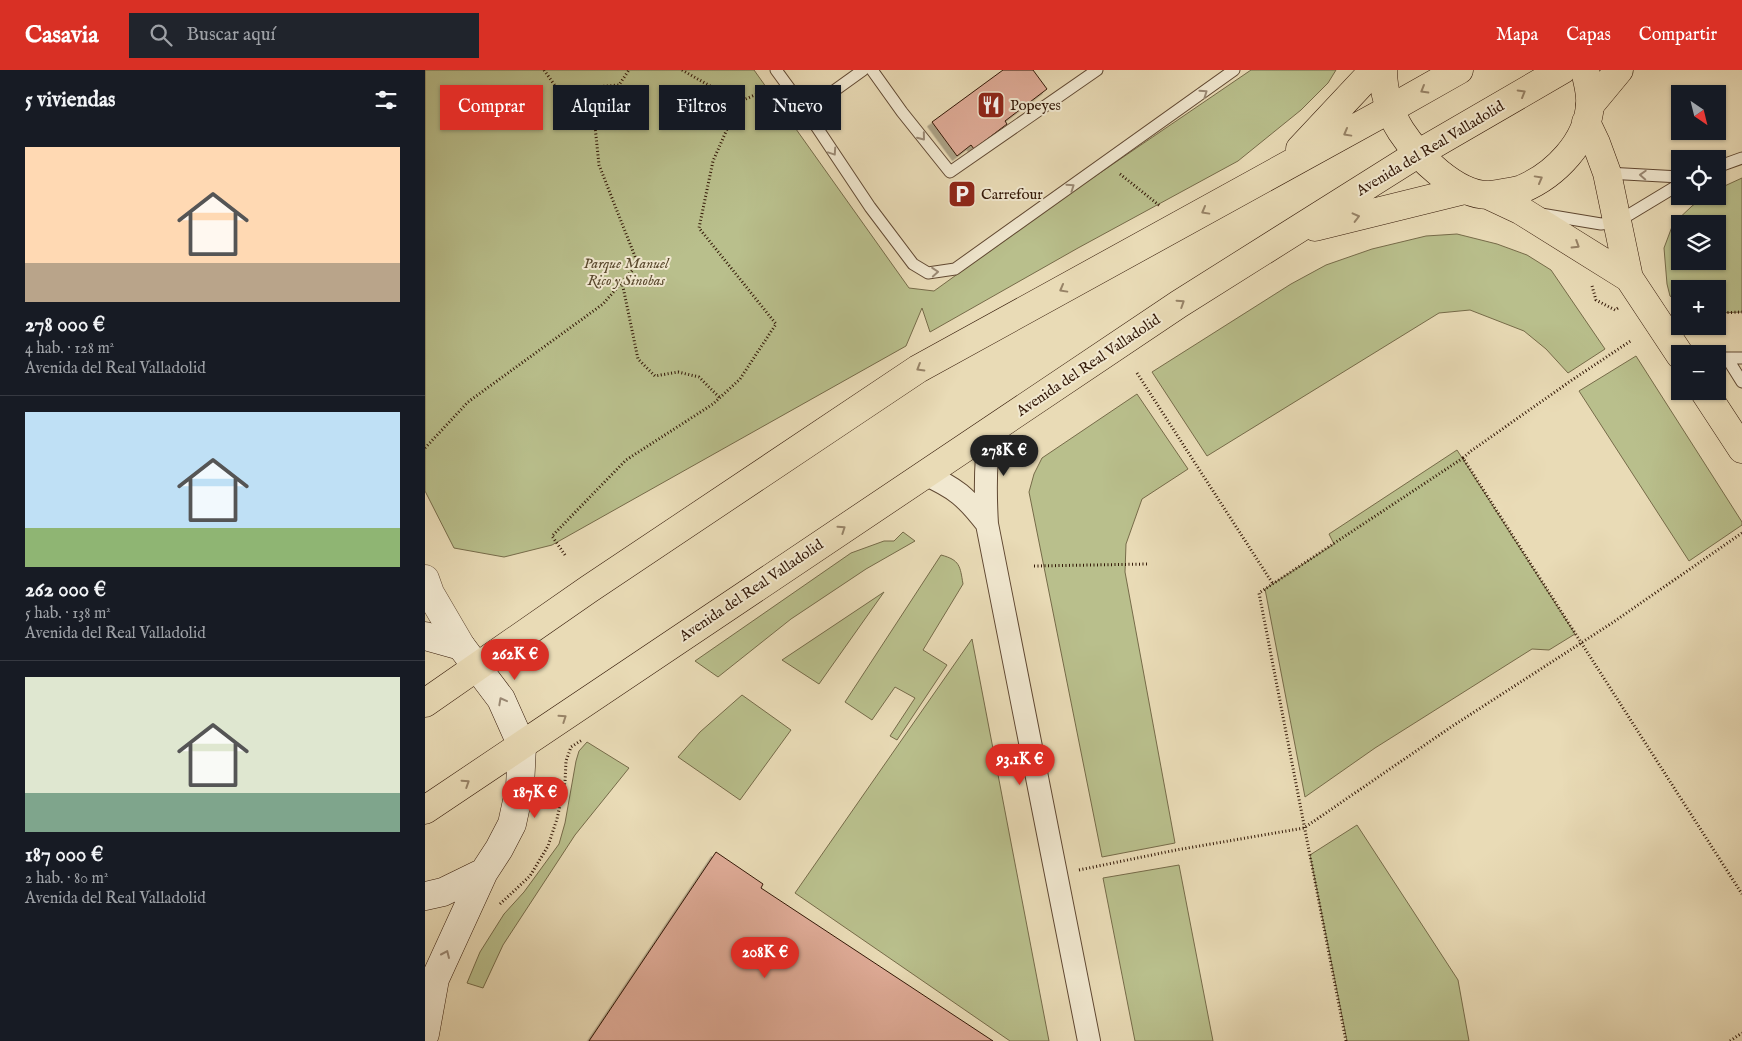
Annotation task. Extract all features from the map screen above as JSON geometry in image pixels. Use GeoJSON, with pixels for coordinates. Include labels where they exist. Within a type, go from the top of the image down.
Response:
{"type":"FeatureCollection","features":[{"type":"Feature","properties":{"kind":"main road"},"geometry":{"type":"LineString","coordinates":[[1288,166],[1302,147],[1374,70]]}},
{"type":"Feature","properties":{"kind":"main road"},"geometry":{"type":"LineString","coordinates":[[1383,70],[1384,85],[1390,110],[1401,131],[1419,153],[1446,178],[1476,193],[1520,210],[1629,278]]}},
{"type":"Feature","properties":{"kind":"main road"},"geometry":{"type":"LineString","coordinates":[[425,703],[469,656],[601,581],[918,369],[1390,110],[1459,70]]}},
{"type":"Feature","properties":{"kind":"main road","name":"Avenida del Real Valladolid"},"geometry":{"type":"LineString","coordinates":[[425,810],[990,429],[1179,304],[1419,153],[1562,70]]}},
{"type":"Feature","properties":{"kind":"main road"},"geometry":{"type":"LineString","coordinates":[[1585,70],[1589,87],[1588,114],[1607,173],[1629,278],[1673,345]]}},
{"type":"Feature","properties":{"kind":"main road"},"geometry":{"type":"LineString","coordinates":[[1292,233],[1476,193],[1521,190],[1551,172],[1577,145],[1588,114],[1619,70]]}},
{"type":"Feature","properties":{"kind":"main road"},"geometry":{"type":"LineString","coordinates":[[1710,400],[1742,449]]}},
{"type":"Feature","properties":{"kind":"main road"},"geometry":{"type":"LineString","coordinates":[[425,579],[430,593],[469,656],[501,699],[522,746],[520,787],[512,824],[499,849],[483,872],[435,979],[425,1034]]}},
{"type":"Feature","properties":{"kind":"main road"},"geometry":{"type":"LineString","coordinates":[[425,636],[469,656]]}},
{"type":"Feature","properties":{"kind":"main road"},"geometry":{"type":"LineString","coordinates":[[425,896],[443,892],[483,872]]}},
{"type":"Feature","properties":{"kind":"street"},"geometry":{"type":"LineString","coordinates":[[990,429],[986,457],[985,488],[987,524],[1089,1041]]}},
{"type":"Feature","properties":{"kind":"street"},"geometry":{"type":"LineString","coordinates":[[924,474],[946,483],[967,500],[987,524]]}},
{"type":"Feature","properties":{"kind":"lane"},"geometry":{"type":"LineString","coordinates":[[776,70],[787,85]]}},
{"type":"Feature","properties":{"kind":"lane"},"geometry":{"type":"LineString","coordinates":[[841,86],[863,70]]}},
{"type":"Feature","properties":{"kind":"lane"},"geometry":{"type":"LineString","coordinates":[[872,70],[902,112],[950,172],[1097,70]]}},
{"type":"Feature","properties":{"kind":"lane"},"geometry":{"type":"LineString","coordinates":[[819,130],[870,207],[913,264],[929,273],[955,269],[1234,70]]}},
{"type":"Feature","properties":{"kind":"lane"},"geometry":{"type":"LineString","coordinates":[[1726,164],[1742,158]]}},
{"type":"Feature","properties":{"kind":"lane"},"geometry":{"type":"LineString","coordinates":[[1607,173],[1671,177]]}},
{"type":"Feature","properties":{"kind":"lane"},"geometry":{"type":"LineString","coordinates":[[1520,210],[1601,224],[1617,222],[1671,189]]}},
{"type":"Feature","properties":{"kind":"lane"},"geometry":{"type":"LineString","coordinates":[[1726,358],[1742,358]]}},
{"type":"Feature","properties":{"kind":"lane"},"geometry":{"type":"LineString","coordinates":[[1726,363],[1742,382]]}},
{"type":"Feature","properties":{"kind":"path"},"geometry":{"type":"LineString","coordinates":[[544,70],[554,85]]}},
{"type":"Feature","properties":{"kind":"path"},"geometry":{"type":"LineString","coordinates":[[619,85],[629,70]]}},
{"type":"Feature","properties":{"kind":"path"},"geometry":{"type":"LineString","coordinates":[[682,70],[709,85]]}},
{"type":"Feature","properties":{"kind":"path"},"geometry":{"type":"LineString","coordinates":[[745,99],[784,81]]}},
{"type":"Feature","properties":{"kind":"path"},"geometry":{"type":"LineString","coordinates":[[425,448],[468,402],[603,304],[638,264],[599,165],[595,130]]}},
{"type":"Feature","properties":{"kind":"path"},"geometry":{"type":"LineString","coordinates":[[565,555],[551,536],[626,460],[720,398],[740,379],[777,324],[699,228],[713,161],[727,130]]}},
{"type":"Feature","properties":{"kind":"path"},"geometry":{"type":"LineString","coordinates":[[1106,163],[1164,209]]}},
{"type":"Feature","properties":{"kind":"path"},"geometry":{"type":"LineString","coordinates":[[622,282],[638,359],[655,376],[678,372],[699,377],[720,398]]}},
{"type":"Feature","properties":{"kind":"path"},"geometry":{"type":"LineString","coordinates":[[1726,313],[1742,312]]}},
{"type":"Feature","properties":{"kind":"path"},"geometry":{"type":"LineString","coordinates":[[1346,1041],[1259,593],[1463,458],[1572,380],[1632,340]]}},
{"type":"Feature","properties":{"kind":"path"},"geometry":{"type":"LineString","coordinates":[[1137,373],[1273,584]]}},
{"type":"Feature","properties":{"kind":"path"},"geometry":{"type":"LineString","coordinates":[[1463,458],[1742,894]]}},
{"type":"Feature","properties":{"kind":"path"},"geometry":{"type":"LineString","coordinates":[[1056,874],[1176,850],[1305,828],[1451,727],[1580,643],[1742,533]]}},
{"type":"Feature","properties":{"kind":"path"},"geometry":{"type":"LineString","coordinates":[[1034,566],[1149,564]]}},
{"type":"Feature","properties":{"kind":"path"},"geometry":{"type":"LineString","coordinates":[[1730,1041],[1742,1033]]}},
{"type":"Feature","properties":{"kind":"green space","name":"Parque Manuel Rico y Sinobas"},"geometry":{"type":"Polygon","coordinates":[[[425,70],[754,70],[765,85],[755,85],[755,130],[797,130],[909,288],[934,291],[1066,196],[1251,70],[1336,70],[1328,83],[1301,110],[1238,161],[1078,248],[930,332],[922,308],[906,346],[552,545],[504,557],[454,548],[425,491],[425,70]]]}},
{"type":"Feature","properties":{"kind":"green space"},"geometry":{"type":"Polygon","coordinates":[[[1742,178],[1742,312],[1726,313],[1726,280],[1671,280],[1670,296],[1664,248],[1671,229],[1671,270],[1726,270],[1726,215],[1682,215],[1692,206],[1726,205],[1726,185],[1742,178]]]}},
{"type":"Feature","properties":{"kind":"green space"},"geometry":{"type":"Polygon","coordinates":[[[1457,234],[1497,244],[1527,255],[1551,270],[1605,349],[1568,373],[1546,349],[1524,331],[1470,310],[1439,313],[1207,456],[1152,372],[1291,284],[1326,265],[1372,249],[1426,236],[1457,234]]]}},
{"type":"Feature","properties":{"kind":"green space"},"geometry":{"type":"Polygon","coordinates":[[[1636,356],[1742,522],[1742,525],[1689,561],[1579,391],[1636,356]]]}},
{"type":"Feature","properties":{"kind":"green space"},"geometry":{"type":"Polygon","coordinates":[[[1137,394],[1188,469],[1142,499],[1126,544],[1125,572],[1175,843],[1102,857],[1029,492],[1034,474],[1042,458],[1137,394]]]}},
{"type":"Feature","properties":{"kind":"green space"},"geometry":{"type":"Polygon","coordinates":[[[1457,450],[1575,634],[1549,650],[1532,649],[1375,748],[1305,797],[1265,589],[1334,544],[1329,534],[1457,450]]]}},
{"type":"Feature","properties":{"kind":"green space"},"geometry":{"type":"Polygon","coordinates":[[[903,532],[915,541],[866,569],[791,619],[718,677],[695,661],[851,553],[884,541],[894,541],[903,532]]]}},
{"type":"Feature","properties":{"kind":"green space"},"geometry":{"type":"Polygon","coordinates":[[[941,555],[956,562],[963,584],[923,650],[947,665],[897,740],[890,736],[915,698],[895,687],[872,720],[845,702],[941,555]]]}},
{"type":"Feature","properties":{"kind":"green space"},"geometry":{"type":"Polygon","coordinates":[[[884,592],[819,684],[782,660],[884,592]]]}},
{"type":"Feature","properties":{"kind":"green space"},"geometry":{"type":"Polygon","coordinates":[[[972,639],[1049,1041],[1010,1041],[795,893],[972,639]]]}},
{"type":"Feature","properties":{"kind":"green space"},"geometry":{"type":"Polygon","coordinates":[[[742,695],[791,730],[740,800],[678,757],[700,732],[742,695]]]}},
{"type":"Feature","properties":{"kind":"green space"},"geometry":{"type":"Polygon","coordinates":[[[587,742],[629,768],[575,835],[503,945],[483,988],[467,983],[480,952],[504,914],[524,892],[559,844],[565,823],[576,761],[579,751],[587,742]]]}},
{"type":"Feature","properties":{"kind":"green space"},"geometry":{"type":"Polygon","coordinates":[[[1357,825],[1458,980],[1469,1041],[1347,1041],[1310,855],[1357,825]]]}},
{"type":"Feature","properties":{"kind":"green space"},"geometry":{"type":"Polygon","coordinates":[[[1179,865],[1213,1041],[1135,1041],[1103,878],[1179,865]]]}},
{"type":"Feature","properties":{"kind":"building","name":"Popeyes"},"geometry":{"type":"Polygon","coordinates":[[[1003,70],[1033,70],[1047,89],[1005,121],[1007,124],[974,149],[971,145],[957,156],[932,122],[1003,70]]]}},
{"type":"Feature","properties":{"kind":"building"},"geometry":{"type":"Polygon","coordinates":[[[716,852],[763,884],[761,888],[993,1041],[589,1041],[716,852]]]}},
{"type":"Feature","properties":{"kind":"place","name":"Popeyes"},"geometry":{"type":"Point","coordinates":[991,105]}},
{"type":"Feature","properties":{"kind":"place","name":"Carrefour"},"geometry":{"type":"Point","coordinates":[962,194]}}]}
